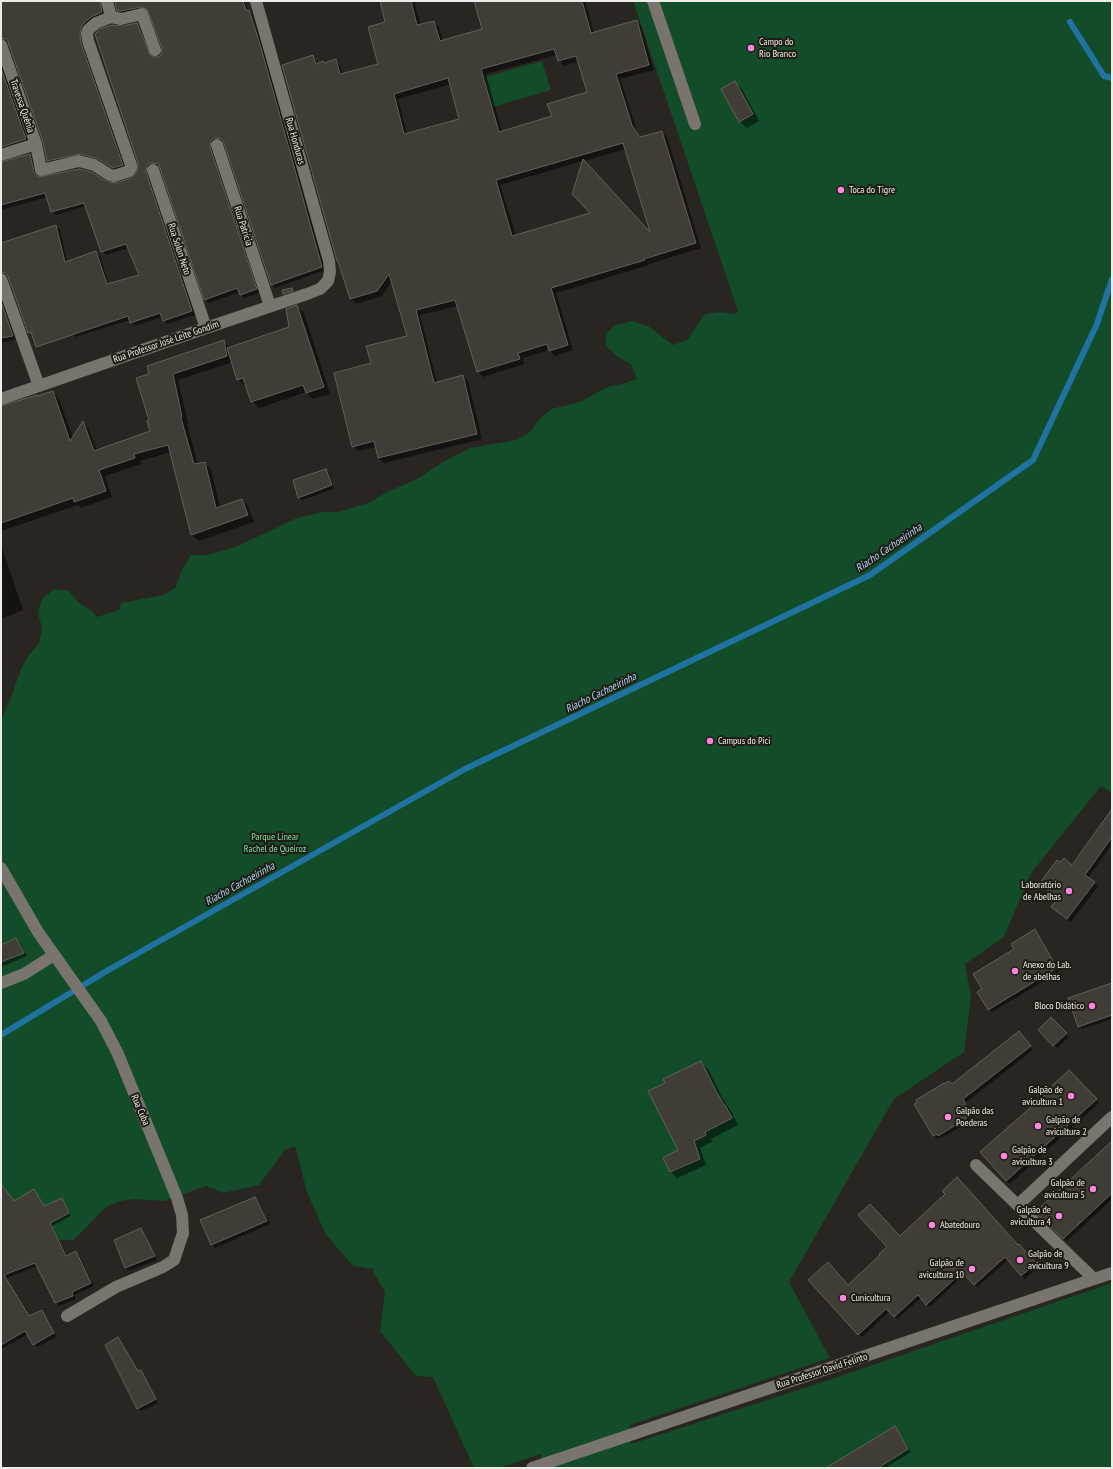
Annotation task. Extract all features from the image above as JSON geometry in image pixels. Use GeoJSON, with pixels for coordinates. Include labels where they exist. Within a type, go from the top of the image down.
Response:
{"type":"FeatureCollection","features":[{"type":"Feature","properties":{"kind":"street"},"geometry":{"type":"LineString","coordinates":[[107,1],[111,17],[125,19],[142,14],[155,50]]}},
{"type":"Feature","properties":{"kind":"street","name":"Rua Honduras"},"geometry":{"type":"LineString","coordinates":[[256,1],[329,261],[330,272],[328,281]]}},
{"type":"Feature","properties":{"kind":"street"},"geometry":{"type":"LineString","coordinates":[[653,1],[695,124]]}},
{"type":"Feature","properties":{"kind":"street","name":"Travessa Quênia"},"geometry":{"type":"LineString","coordinates":[[1,45],[36,144],[41,170],[79,161],[94,165],[110,176],[114,176],[129,171],[131,168],[88,41],[87,34],[91,26],[111,17]]}},
{"type":"Feature","properties":{"kind":"street"},"geometry":{"type":"LineString","coordinates":[[1,155],[36,144]]}},
{"type":"Feature","properties":{"kind":"street","name":"Rua Patrícia"},"geometry":{"type":"LineString","coordinates":[[217,145],[270,306]]}},
{"type":"Feature","properties":{"kind":"street","name":"Rua Solon Neto"},"geometry":{"type":"LineString","coordinates":[[153,170],[206,328]]}},
{"type":"Feature","properties":{"kind":"street"},"geometry":{"type":"LineString","coordinates":[[1,280],[39,386]]}},
{"type":"Feature","properties":{"kind":"street","name":"Rua Professor José Leite Gondim"},"geometry":{"type":"LineString","coordinates":[[1,399],[320,289],[328,281]]}},
{"type":"Feature","properties":{"kind":"street","name":"Rua Cuba"},"geometry":{"type":"LineString","coordinates":[[1,868],[38,932],[101,1021],[118,1054],[177,1198],[182,1215],[183,1233],[174,1260],[163,1268],[116,1287],[67,1316]]}},
{"type":"Feature","properties":{"kind":"street"},"geometry":{"type":"LineString","coordinates":[[1,983],[58,960]]}},
{"type":"Feature","properties":{"kind":"street"},"geometry":{"type":"LineString","coordinates":[[1018,1205],[1112,1117]]}},
{"type":"Feature","properties":{"kind":"street"},"geometry":{"type":"LineString","coordinates":[[976,1165],[1094,1279]]}},
{"type":"Feature","properties":{"kind":"street","name":"Rua Professor David Felinto"},"geometry":{"type":"LineString","coordinates":[[532,1468],[1112,1273]]}},
{"type":"Feature","properties":{"kind":"green space","name":"Parque Linear Rachel de Queiroz"},"geometry":{"type":"Polygon","coordinates":[[[633,1],[1112,1],[1112,793],[1101,786],[1031,873],[1004,937],[965,964],[971,997],[964,1052],[894,1099],[789,1282],[830,1358],[630,1425],[631,1444],[826,1381],[1112,1283],[1112,1468],[542,1468],[541,1454],[499,1468],[474,1468],[433,1377],[416,1376],[380,1331],[385,1292],[373,1272],[374,1269],[353,1266],[326,1235],[307,1192],[295,1146],[285,1150],[259,1185],[223,1193],[206,1186],[164,1201],[134,1199],[120,1201],[106,1207],[74,1240],[59,1240],[45,1233],[1,1238],[1,720],[21,669],[29,655],[39,643],[42,628],[38,613],[42,599],[54,589],[69,591],[79,603],[92,611],[97,617],[119,610],[121,603],[163,595],[175,588],[183,568],[191,555],[206,555],[238,546],[297,518],[323,512],[338,512],[368,503],[389,491],[417,479],[443,462],[470,448],[516,440],[530,432],[539,420],[551,409],[580,402],[607,387],[637,379],[631,364],[618,357],[606,346],[606,334],[614,326],[631,321],[648,326],[673,345],[687,340],[705,314],[720,312],[735,314],[738,311],[633,1]]]}},
{"type":"Feature","properties":{"kind":"green space"},"geometry":{"type":"Polygon","coordinates":[[[542,61],[551,90],[493,107],[485,77],[542,61]]]}},
{"type":"Feature","properties":{"kind":"building"},"geometry":{"type":"Polygon","coordinates":[[[1,1],[100,1],[102,12],[91,17],[83,24],[80,35],[81,43],[123,165],[113,168],[98,159],[81,154],[47,161],[43,142],[8,42],[6,39],[1,38],[1,1]]]}},
{"type":"Feature","properties":{"kind":"building"},"geometry":{"type":"Polygon","coordinates":[[[115,1],[243,1],[246,10],[249,10],[260,44],[322,267],[271,285],[224,143],[222,139],[215,138],[211,140],[210,147],[257,289],[240,295],[237,288],[204,300],[160,168],[158,164],[151,163],[147,165],[146,172],[192,311],[163,321],[160,313],[130,323],[128,316],[36,347],[31,332],[28,333],[8,276],[6,273],[1,272],[1,243],[56,225],[65,262],[96,251],[107,284],[139,275],[126,244],[101,252],[84,203],[51,212],[45,193],[1,205],[1,162],[30,154],[34,172],[39,177],[79,169],[91,172],[108,182],[116,183],[131,178],[137,172],[138,163],[95,34],[100,29],[112,25],[122,26],[137,23],[150,55],[158,57],[161,55],[162,48],[147,9],[141,7],[117,11],[115,1]]]}},
{"type":"Feature","properties":{"kind":"building"},"geometry":{"type":"Polygon","coordinates":[[[380,1],[411,1],[417,25],[434,21],[440,41],[482,29],[474,1],[582,1],[591,33],[637,20],[649,65],[616,74],[632,125],[640,137],[662,131],[696,243],[551,288],[568,345],[549,351],[547,344],[518,353],[520,359],[477,372],[455,300],[416,310],[434,383],[463,375],[477,434],[378,458],[374,441],[352,447],[334,373],[371,363],[366,346],[407,336],[389,274],[377,291],[350,299],[337,261],[282,65],[313,55],[316,64],[323,61],[324,63],[336,59],[340,74],[378,64],[368,27],[385,22],[380,1]],[[554,49],[481,69],[499,132],[552,116],[547,104],[587,92],[576,56],[558,61],[554,49]],[[448,78],[394,94],[404,134],[459,119],[448,78]],[[623,143],[496,180],[512,236],[590,213],[572,194],[583,159],[650,232],[623,143]]]}},
{"type":"Feature","properties":{"kind":"building"},"geometry":{"type":"Polygon","coordinates":[[[1,68],[26,139],[1,147],[1,68]]]}},
{"type":"Feature","properties":{"kind":"building"},"geometry":{"type":"Polygon","coordinates":[[[735,81],[753,114],[739,122],[721,89],[735,81]]]}},
{"type":"Feature","properties":{"kind":"building"},"geometry":{"type":"Polygon","coordinates":[[[292,288],[293,291],[283,294],[282,290],[292,288]]]}},
{"type":"Feature","properties":{"kind":"building"},"geometry":{"type":"Polygon","coordinates":[[[1,301],[13,336],[1,338],[1,301]]]}},
{"type":"Feature","properties":{"kind":"building"},"geometry":{"type":"Polygon","coordinates":[[[297,305],[324,387],[306,393],[303,385],[251,402],[243,378],[237,380],[227,348],[289,327],[286,309],[297,305]]]}},
{"type":"Feature","properties":{"kind":"building"},"geometry":{"type":"Polygon","coordinates":[[[224,340],[227,356],[173,374],[181,418],[194,464],[205,462],[216,508],[242,499],[248,515],[191,535],[168,445],[134,454],[135,458],[99,470],[106,491],[74,502],[73,498],[1,523],[1,406],[53,391],[70,441],[83,421],[94,451],[150,431],[147,421],[149,420],[136,378],[149,374],[147,366],[224,340]]]}},
{"type":"Feature","properties":{"kind":"building"},"geometry":{"type":"Polygon","coordinates":[[[326,469],[332,485],[298,498],[293,480],[326,469]]]}},
{"type":"Feature","properties":{"kind":"building","name":"Laboratório de Abelhas"},"geometry":{"type":"Polygon","coordinates":[[[1112,809],[1112,837],[1085,875],[1095,882],[1067,919],[1051,907],[1058,898],[1039,884],[1057,860],[1060,862],[1064,858],[1072,865],[1112,809]]]}},
{"type":"Feature","properties":{"kind":"building","name":"Anexo do Lab. de abelhas"},"geometry":{"type":"Polygon","coordinates":[[[1035,929],[1057,968],[988,1010],[977,992],[982,989],[973,974],[1014,949],[1011,944],[1035,929]]]}},
{"type":"Feature","properties":{"kind":"building"},"geometry":{"type":"Polygon","coordinates":[[[16,938],[24,953],[1,962],[1,945],[16,938]]]}},
{"type":"Feature","properties":{"kind":"building","name":"Bloco Didático"},"geometry":{"type":"Polygon","coordinates":[[[1112,983],[1112,1015],[1078,1027],[1068,998],[1112,983]]]}},
{"type":"Feature","properties":{"kind":"building"},"geometry":{"type":"Polygon","coordinates":[[[1051,1017],[1067,1033],[1053,1046],[1038,1030],[1051,1017]]]}},
{"type":"Feature","properties":{"kind":"building"},"geometry":{"type":"Polygon","coordinates":[[[1019,1031],[1031,1046],[963,1099],[970,1113],[966,1115],[967,1118],[938,1136],[937,1134],[933,1136],[914,1104],[917,1102],[916,1100],[944,1083],[949,1081],[952,1084],[1019,1031]]]}},
{"type":"Feature","properties":{"kind":"building"},"geometry":{"type":"Polygon","coordinates":[[[701,1061],[732,1118],[705,1132],[706,1135],[694,1141],[700,1159],[670,1172],[663,1158],[678,1150],[648,1091],[665,1083],[663,1079],[701,1061]]]}},
{"type":"Feature","properties":{"kind":"building"},"geometry":{"type":"Polygon","coordinates":[[[1069,1070],[1097,1099],[1006,1181],[980,1152],[1046,1094],[1045,1092],[1069,1070]]]}},
{"type":"Feature","properties":{"kind":"building"},"geometry":{"type":"Polygon","coordinates":[[[1112,1141],[1112,1193],[1063,1239],[1035,1212],[1112,1141]]]}},
{"type":"Feature","properties":{"kind":"building"},"geometry":{"type":"Polygon","coordinates":[[[957,1177],[1036,1263],[1021,1276],[1005,1257],[974,1285],[962,1272],[926,1305],[918,1295],[894,1317],[886,1309],[858,1335],[808,1280],[828,1262],[848,1285],[887,1247],[858,1215],[870,1204],[900,1236],[945,1194],[942,1191],[957,1177]]]}},
{"type":"Feature","properties":{"kind":"building"},"geometry":{"type":"Polygon","coordinates":[[[1,1184],[14,1201],[34,1189],[44,1206],[62,1198],[69,1213],[50,1223],[66,1256],[76,1251],[91,1283],[72,1292],[73,1296],[55,1303],[35,1263],[4,1275],[29,1316],[42,1310],[54,1333],[33,1345],[25,1331],[1,1345],[1,1184]]]}},
{"type":"Feature","properties":{"kind":"building"},"geometry":{"type":"Polygon","coordinates":[[[255,1197],[267,1221],[211,1245],[200,1220],[255,1197]]]}},
{"type":"Feature","properties":{"kind":"building"},"geometry":{"type":"Polygon","coordinates":[[[141,1228],[155,1256],[125,1268],[114,1240],[141,1228]]]}},
{"type":"Feature","properties":{"kind":"building"},"geometry":{"type":"Polygon","coordinates":[[[118,1337],[138,1371],[141,1370],[156,1399],[137,1409],[105,1345],[118,1337]]]}},
{"type":"Feature","properties":{"kind":"building"},"geometry":{"type":"Polygon","coordinates":[[[895,1426],[908,1449],[878,1468],[826,1468],[895,1426]]]}},
{"type":"Feature","properties":{"kind":"waterway"},"geometry":{"type":"LineString","coordinates":[[1070,22],[1104,76],[1112,78]]}},
{"type":"Feature","properties":{"kind":"waterway","name":"Riacho Cachoeirinha"},"geometry":{"type":"LineString","coordinates":[[1,1035],[110,969],[465,769],[870,575],[1033,460],[1097,324],[1112,279]]}},
{"type":"Feature","properties":{"kind":"place","name":"Campo do Rio Branco"},"geometry":{"type":"Point","coordinates":[751,48]}},
{"type":"Feature","properties":{"kind":"place","name":"Toca do Tigre"},"geometry":{"type":"Point","coordinates":[841,190]}},
{"type":"Feature","properties":{"kind":"place","name":"Campus do Pici"},"geometry":{"type":"Point","coordinates":[710,741]}},
{"type":"Feature","properties":{"kind":"place","name":"Laboratório de Abelhas"},"geometry":{"type":"Point","coordinates":[1069,891]}},
{"type":"Feature","properties":{"kind":"place","name":"Anexo do Lab. de abelhas"},"geometry":{"type":"Point","coordinates":[1015,971]}},
{"type":"Feature","properties":{"kind":"place","name":"Bloco Didático"},"geometry":{"type":"Point","coordinates":[1092,1006]}},
{"type":"Feature","properties":{"kind":"place","name":"Galpão de avicultura 1"},"geometry":{"type":"Point","coordinates":[1071,1096]}},
{"type":"Feature","properties":{"kind":"place","name":"Galpão das Poederas"},"geometry":{"type":"Point","coordinates":[948,1117]}},
{"type":"Feature","properties":{"kind":"place","name":"Galpão de avicultura 2"},"geometry":{"type":"Point","coordinates":[1038,1126]}},
{"type":"Feature","properties":{"kind":"place","name":"Galpão de avicultura 3"},"geometry":{"type":"Point","coordinates":[1004,1156]}},
{"type":"Feature","properties":{"kind":"place","name":"Galpão de avicultura 5"},"geometry":{"type":"Point","coordinates":[1093,1189]}},
{"type":"Feature","properties":{"kind":"place","name":"Galpão de avicultura 4"},"geometry":{"type":"Point","coordinates":[1059,1216]}},
{"type":"Feature","properties":{"kind":"place","name":"Abatedouro"},"geometry":{"type":"Point","coordinates":[932,1225]}},
{"type":"Feature","properties":{"kind":"place","name":"Galpão de avicultura 9"},"geometry":{"type":"Point","coordinates":[1020,1260]}},
{"type":"Feature","properties":{"kind":"place","name":"Galpão de avicultura 10"},"geometry":{"type":"Point","coordinates":[972,1269]}},
{"type":"Feature","properties":{"kind":"place","name":"Cunicultura"},"geometry":{"type":"Point","coordinates":[843,1298]}}]}
